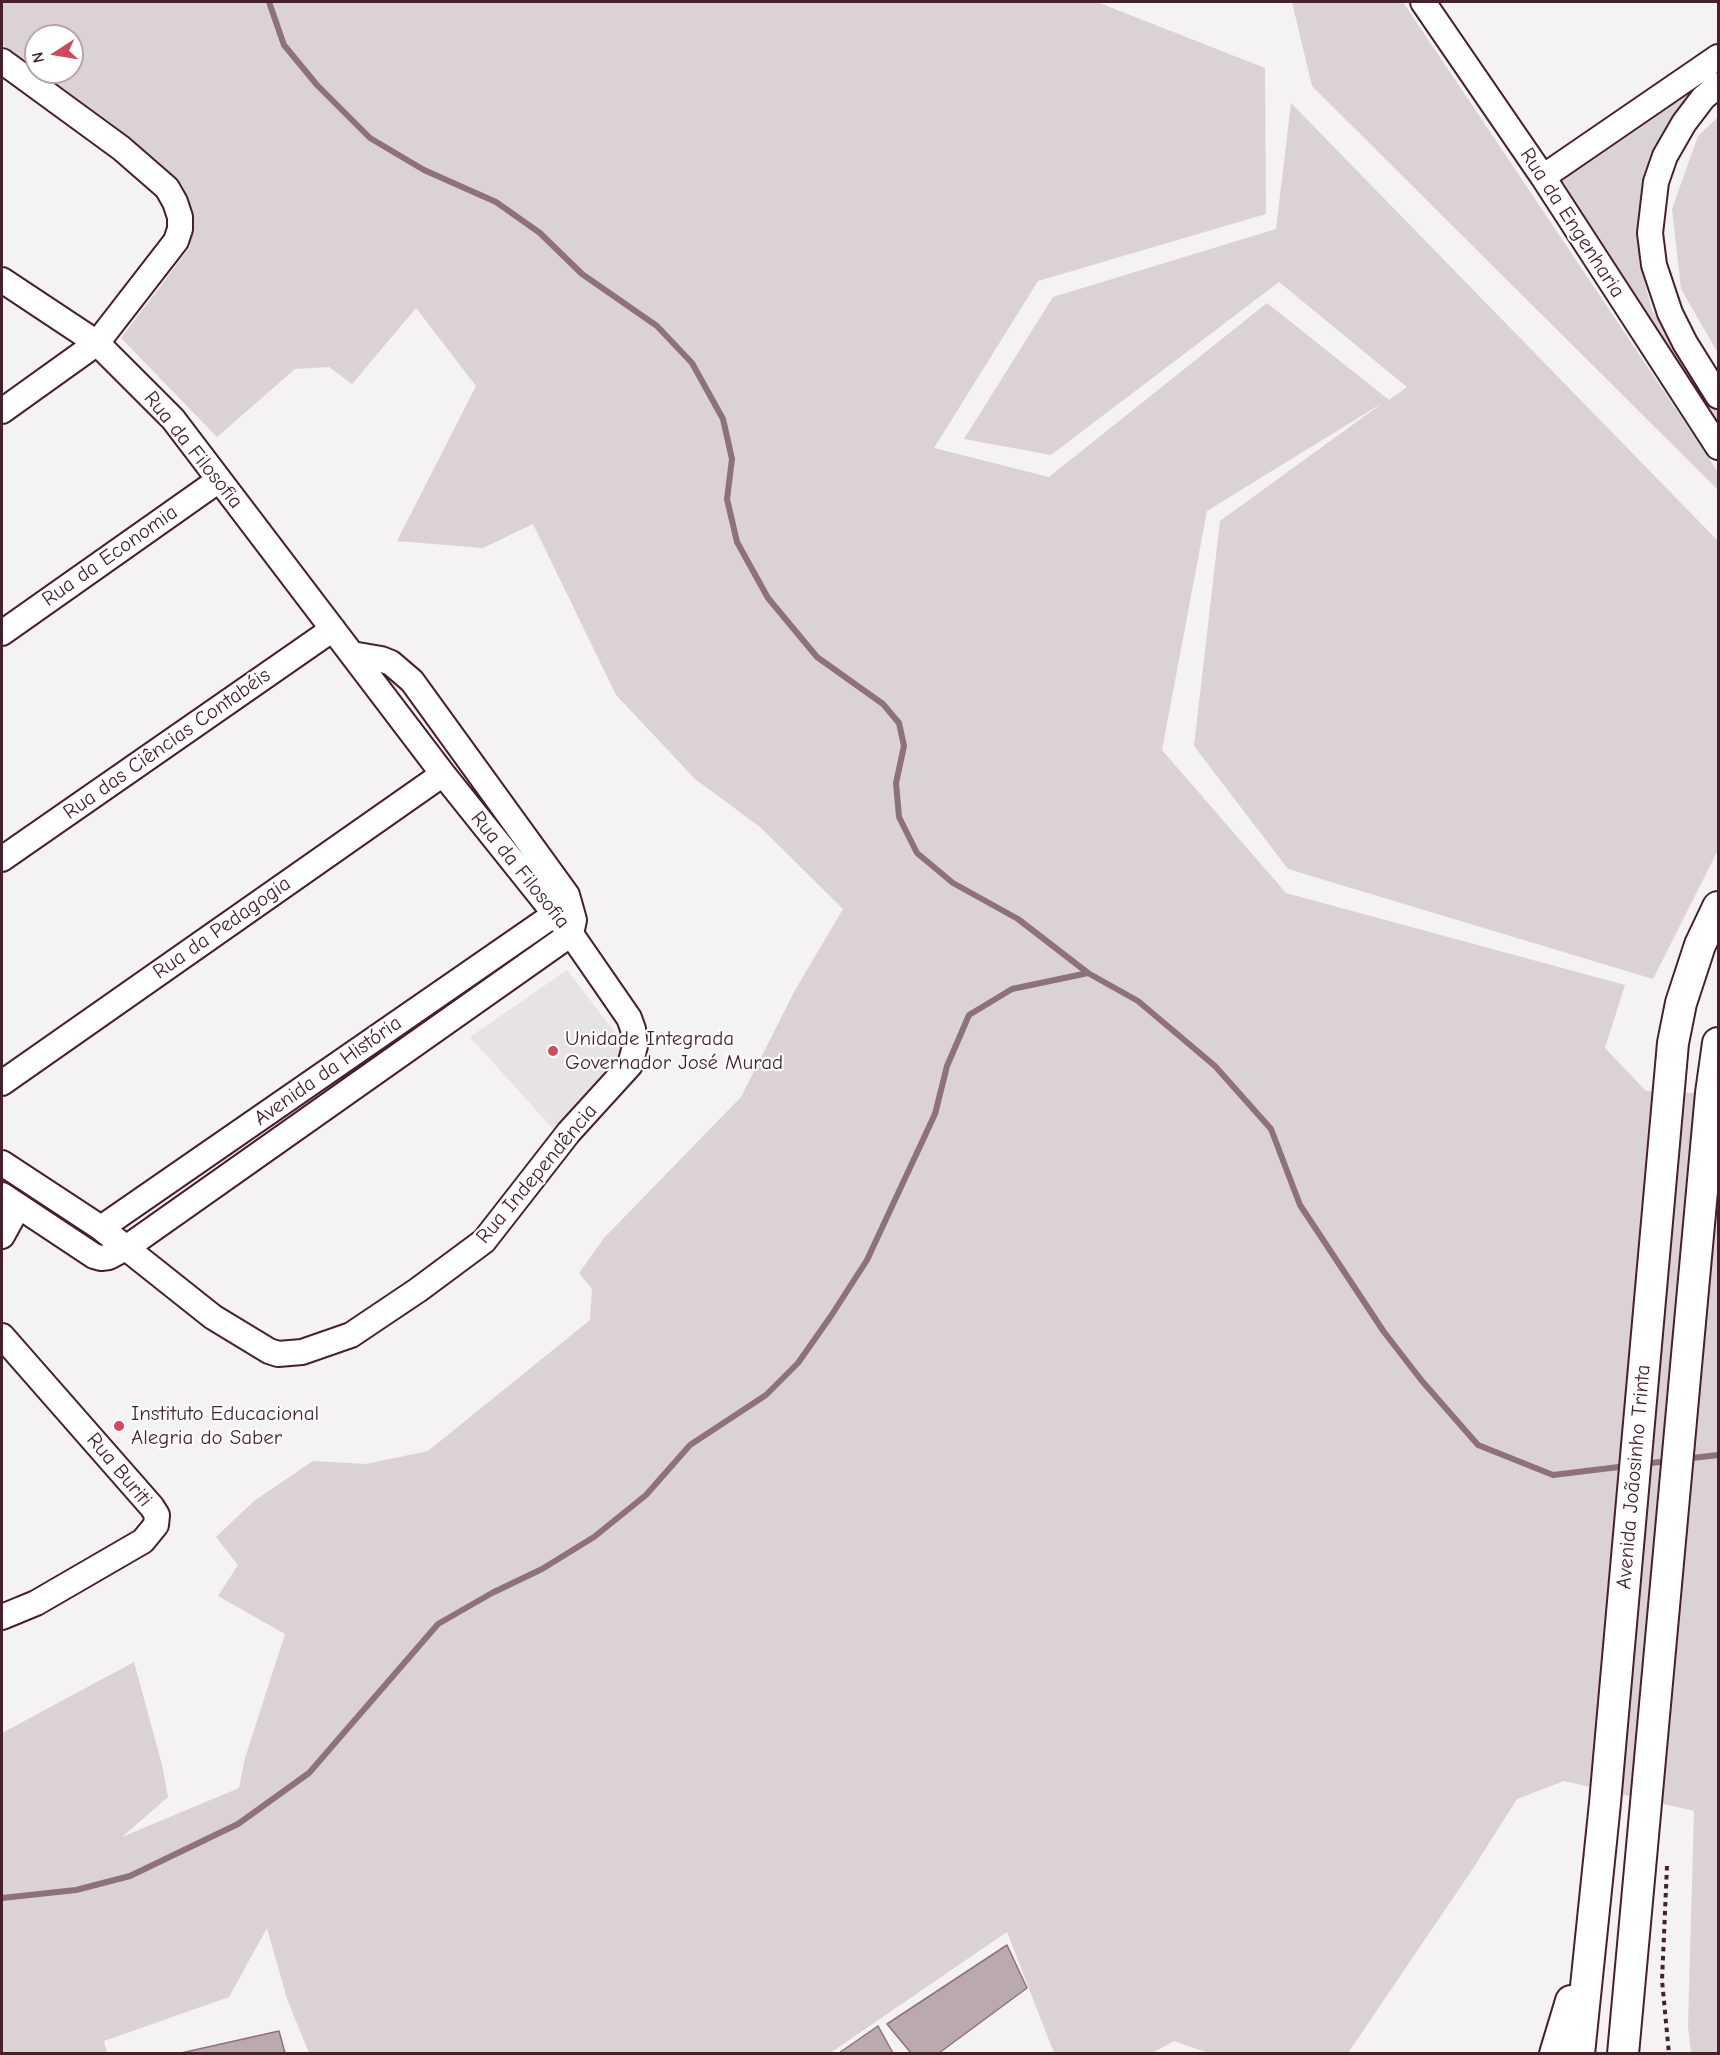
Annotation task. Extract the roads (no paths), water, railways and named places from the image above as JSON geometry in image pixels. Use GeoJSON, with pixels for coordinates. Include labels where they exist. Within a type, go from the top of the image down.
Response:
{"type":"FeatureCollection","features":[{"type":"Feature","properties":{"kind":"main road","name":"Avenida Joãosinho Trinta"},"geometry":{"type":"LineString","coordinates":[[1579,2054],[1605,1803],[1668,1090],[1681,1003],[1700,945],[1719,907]]}},
{"type":"Feature","properties":{"kind":"main road","name":"Avenida Joãosinho Trinta"},"geometry":{"type":"LineString","coordinates":[[1623,2054],[1711,1093],[1719,1043]]}},
{"type":"Feature","properties":{"kind":"main road"},"geometry":{"type":"LineString","coordinates":[[1555,2054],[1592,1917]]}},
{"type":"Feature","properties":{"kind":"main road"},"geometry":{"type":"LineString","coordinates":[[1633,1946],[1644,2054]]}},
{"type":"Feature","properties":{"kind":"street","name":"Rua da Engenharia"},"geometry":{"type":"LineString","coordinates":[[1424,2],[1543,177],[1719,447]]}},
{"type":"Feature","properties":{"kind":"street"},"geometry":{"type":"LineString","coordinates":[[1543,177],[1719,57]]}},
{"type":"Feature","properties":{"kind":"street"},"geometry":{"type":"LineString","coordinates":[[2,61],[121,148],[167,188],[180,217],[180,229],[176,241],[97,343],[2,411]]}},
{"type":"Feature","properties":{"kind":"street"},"geometry":{"type":"LineString","coordinates":[[1719,85],[1703,99],[1684,123],[1665,156],[1656,182],[1650,233],[1654,265],[1670,313],[1685,343],[1719,396]]}},
{"type":"Feature","properties":{"kind":"street","name":"Rua da Filosofia"},"geometry":{"type":"LineString","coordinates":[[2,280],[97,343],[173,419],[443,774],[571,934]]}},
{"type":"Feature","properties":{"kind":"street","name":"Rua da Economia"},"geometry":{"type":"LineString","coordinates":[[2,633],[219,480]]}},
{"type":"Feature","properties":{"kind":"street","name":"Rua das Ciências Contabéis"},"geometry":{"type":"LineString","coordinates":[[2,859],[333,629]]}},
{"type":"Feature","properties":{"kind":"street","name":"Rua da Filosofia"},"geometry":{"type":"LineString","coordinates":[[352,654],[391,663],[412,681],[567,895],[574,920],[571,934]]}},
{"type":"Feature","properties":{"kind":"street","name":"Rua da Pedagogia"},"geometry":{"type":"LineString","coordinates":[[2,1083],[443,774]]}},
{"type":"Feature","properties":{"kind":"street","name":"Avenida da História"},"geometry":{"type":"LineString","coordinates":[[101,1228],[555,914]]}},
{"type":"Feature","properties":{"kind":"street","name":"Avenida da História"},"geometry":{"type":"LineString","coordinates":[[10,1201],[94,1256],[110,1257],[126,1248],[571,934]]}},
{"type":"Feature","properties":{"kind":"street","name":"Rua Independência"},"geometry":{"type":"LineString","coordinates":[[126,1248],[213,1317],[269,1351],[278,1354],[302,1352],[351,1335],[418,1290],[484,1241],[569,1132],[630,1065],[635,1046],[633,1029],[628,1018],[571,934]]}},
{"type":"Feature","properties":{"kind":"street"},"geometry":{"type":"LineString","coordinates":[[2,1163],[101,1228],[126,1248]]}},
{"type":"Feature","properties":{"kind":"street"},"geometry":{"type":"LineString","coordinates":[[2,1236],[10,1201]]}},
{"type":"Feature","properties":{"kind":"street","name":"Rua Buriti"},"geometry":{"type":"LineString","coordinates":[[2,1336],[137,1489],[157,1515],[156,1525],[143,1541],[36,1603],[2,1617]]}},
{"type":"Feature","properties":{"kind":"waterway"},"geometry":{"type":"LineString","coordinates":[[269,2],[284,45],[317,85],[370,138],[424,170],[496,202],[540,233],[582,274],[657,326],[692,363],[723,419],[732,459],[727,499],[737,542],[768,598],[817,657],[883,704],[899,723],[904,746],[896,783],[899,817],[917,853],[953,883],[1018,919],[1088,973]]}},
{"type":"Feature","properties":{"kind":"waterway"},"geometry":{"type":"LineString","coordinates":[[2,1898],[76,1890],[130,1876],[238,1824],[309,1773],[438,1624],[492,1593],[542,1569],[594,1537],[646,1495],[690,1445],[766,1395],[798,1363],[867,1260],[935,1114],[947,1066],[969,1015],[1012,989],[1088,973],[1138,1001],[1215,1066],[1271,1129],[1300,1205],[1384,1332],[1422,1381],[1478,1445],[1553,1475],[1627,1466]]}},
{"type":"Feature","properties":{"kind":"waterway"},"geometry":{"type":"LineString","coordinates":[[1684,1459],[1718,1455]]}},
{"type":"Feature","properties":{"kind":"waterway"},"geometry":{"type":"LineString","coordinates":[[1643,1464],[1668,1461]]}},
{"type":"Feature","properties":{"kind":"place","name":"Unidade Integrada Governador José Murad"},"geometry":{"type":"Point","coordinates":[553,1051]}},
{"type":"Feature","properties":{"kind":"place","name":"Instituto Educacional Alegria do Saber"},"geometry":{"type":"Point","coordinates":[119,1426]}}]}
